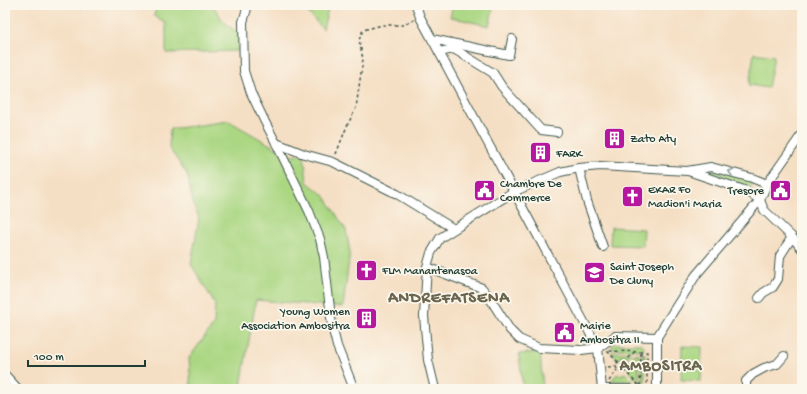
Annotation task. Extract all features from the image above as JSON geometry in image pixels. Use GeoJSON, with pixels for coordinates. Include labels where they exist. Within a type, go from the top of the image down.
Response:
{"type":"FeatureCollection","features":[{"type":"Feature","properties":{"kind":"street"},"geometry":{"type":"LineString","coordinates":[[248,5],[243,22],[244,71],[265,122],[309,211],[320,239],[324,257],[332,326],[337,346],[354,389]]}},
{"type":"Feature","properties":{"kind":"street"},"geometry":{"type":"LineString","coordinates":[[416,5],[420,17],[598,348],[602,389],[630,389]]}},
{"type":"Feature","properties":{"kind":"street"},"geometry":{"type":"LineString","coordinates":[[432,39],[509,55],[512,39]]}},
{"type":"Feature","properties":{"kind":"street"},"geometry":{"type":"LineString","coordinates":[[439,52],[454,49],[493,73],[502,87],[541,130],[557,132]]}},
{"type":"Feature","properties":{"kind":"street"},"geometry":{"type":"LineString","coordinates":[[657,389],[657,337],[696,275],[760,200],[767,184],[802,134]]}},
{"type":"Feature","properties":{"kind":"street"},"geometry":{"type":"LineString","coordinates":[[276,143],[304,154],[333,162],[397,194],[454,228]]}},
{"type":"Feature","properties":{"kind":"street"},"geometry":{"type":"LineString","coordinates":[[435,389],[428,360],[424,316],[427,267],[431,253],[440,238],[454,228],[513,192],[560,172],[579,168],[600,166],[687,171],[711,167],[752,178],[767,184]]}},
{"type":"Feature","properties":{"kind":"street"},"geometry":{"type":"LineString","coordinates":[[579,168],[587,201],[603,248]]}},
{"type":"Feature","properties":{"kind":"street"},"geometry":{"type":"LineString","coordinates":[[687,171],[747,191],[760,200],[764,210],[792,237],[802,249]]}},
{"type":"Feature","properties":{"kind":"street"},"geometry":{"type":"LineString","coordinates":[[759,298],[763,292],[772,287],[778,279],[780,256],[792,237]]}},
{"type":"Feature","properties":{"kind":"street"},"geometry":{"type":"LineString","coordinates":[[427,267],[482,288],[490,297],[510,330],[519,339],[539,348],[581,350],[598,348],[615,336],[657,337]]}},
{"type":"Feature","properties":{"kind":"street"},"geometry":{"type":"LineString","coordinates":[[746,389],[746,382],[753,374],[764,368],[777,364],[784,356]]}},
{"type":"Feature","properties":{"kind":"street"},"geometry":{"type":"LineString","coordinates":[[5,375],[18,389]]}},
{"type":"Feature","properties":{"kind":"path"},"geometry":{"type":"LineString","coordinates":[[333,162],[347,126],[356,108],[363,59],[359,40],[363,30],[383,25],[403,25],[420,17]]}},
{"type":"Feature","properties":{"kind":"path"},"geometry":{"type":"LineString","coordinates":[[625,363],[621,361],[618,362],[607,351],[647,352],[647,389]]}},
{"type":"Feature","properties":{"kind":"path"},"geometry":{"type":"LineString","coordinates":[[624,370],[626,366],[625,363],[635,352]]}},
{"type":"Feature","properties":{"kind":"path"},"geometry":{"type":"LineString","coordinates":[[640,386],[641,352]]}},
{"type":"Feature","properties":{"kind":"path"},"geometry":{"type":"LineString","coordinates":[[602,389],[617,370],[616,366],[618,362]]}},
{"type":"Feature","properties":{"kind":"path"},"geometry":{"type":"LineString","coordinates":[[617,370],[624,370],[642,389]]}},
{"type":"Feature","properties":{"kind":"green space"},"geometry":{"type":"Polygon","coordinates":[[[157,5],[213,5],[223,21],[240,35],[238,51],[166,53],[166,24],[154,16],[157,5]]]}},
{"type":"Feature","properties":{"kind":"green space"},"geometry":{"type":"Polygon","coordinates":[[[301,5],[329,5],[323,29],[301,5]]]}},
{"type":"Feature","properties":{"kind":"green space"},"geometry":{"type":"Polygon","coordinates":[[[453,5],[478,5],[493,9],[489,26],[450,17],[453,5]]]}},
{"type":"Feature","properties":{"kind":"green space"},"geometry":{"type":"Polygon","coordinates":[[[754,53],[774,56],[768,88],[749,85],[754,53]]]}},
{"type":"Feature","properties":{"kind":"green space"},"geometry":{"type":"Polygon","coordinates":[[[229,121],[288,155],[304,154],[307,182],[324,195],[346,230],[350,252],[343,307],[256,300],[241,386],[234,389],[191,389],[189,358],[214,324],[215,304],[191,264],[199,218],[193,203],[187,174],[169,148],[170,129],[229,121]]]}},
{"type":"Feature","properties":{"kind":"green space"},"geometry":{"type":"Polygon","coordinates":[[[713,168],[753,182],[751,187],[711,174],[713,168]]]}},
{"type":"Feature","properties":{"kind":"green space"},"geometry":{"type":"Polygon","coordinates":[[[611,227],[644,229],[643,246],[610,245],[611,227]]]}},
{"type":"Feature","properties":{"kind":"green space"},"geometry":{"type":"Polygon","coordinates":[[[614,344],[642,344],[644,349],[613,349],[611,346],[614,344]]]}},
{"type":"Feature","properties":{"kind":"green space"},"geometry":{"type":"Polygon","coordinates":[[[682,346],[702,347],[701,381],[681,380],[682,346]]]}},
{"type":"Feature","properties":{"kind":"green space"},"geometry":{"type":"Polygon","coordinates":[[[540,352],[543,389],[523,389],[519,354],[540,352]]]}},
{"type":"Feature","properties":{"kind":"green space"},"geometry":{"type":"Polygon","coordinates":[[[611,352],[632,353],[627,358],[624,357],[617,359],[611,352]]]}},
{"type":"Feature","properties":{"kind":"green space"},"geometry":{"type":"Polygon","coordinates":[[[636,353],[639,354],[639,382],[629,371],[629,361],[636,353]]]}},
{"type":"Feature","properties":{"kind":"green space"},"geometry":{"type":"Polygon","coordinates":[[[642,354],[645,354],[645,382],[642,382],[642,354]]]}},
{"type":"Feature","properties":{"kind":"green space"},"geometry":{"type":"Polygon","coordinates":[[[625,373],[633,381],[611,381],[617,374],[620,375],[625,373]]]}},
{"type":"Feature","properties":{"kind":"place","name":"Zato Aty"},"geometry":{"type":"Point","coordinates":[614,138]}},
{"type":"Feature","properties":{"kind":"place","name":"FARK"},"geometry":{"type":"Point","coordinates":[541,153]}},
{"type":"Feature","properties":{"kind":"place","name":"Chambre De Commerce"},"geometry":{"type":"Point","coordinates":[485,190]}},
{"type":"Feature","properties":{"kind":"place","name":"Tresore"},"geometry":{"type":"Point","coordinates":[780,190]}},
{"type":"Feature","properties":{"kind":"place","name":"EKAR Fo Madion'i Maria"},"geometry":{"type":"Point","coordinates":[632,196]}},
{"type":"Feature","properties":{"kind":"place","name":"FLM Manantenasoa"},"geometry":{"type":"Point","coordinates":[366,270]}},
{"type":"Feature","properties":{"kind":"place","name":"Saint Joseph De Cluny"},"geometry":{"type":"Point","coordinates":[594,273]}},
{"type":"Feature","properties":{"kind":"place","name":"Young Women Association Ambositra"},"geometry":{"type":"Point","coordinates":[366,318]}},
{"type":"Feature","properties":{"kind":"place","name":"Mairie Ambositra II"},"geometry":{"type":"Point","coordinates":[565,332]}},
{"type":"Feature","properties":{"kind":"district","name":"ANDREFATSENA"},"geometry":{"type":"Point","coordinates":[449,296]}},
{"type":"Feature","properties":{"kind":"district","name":"AMBOSITRA"},"geometry":{"type":"Point","coordinates":[661,364]}}]}
